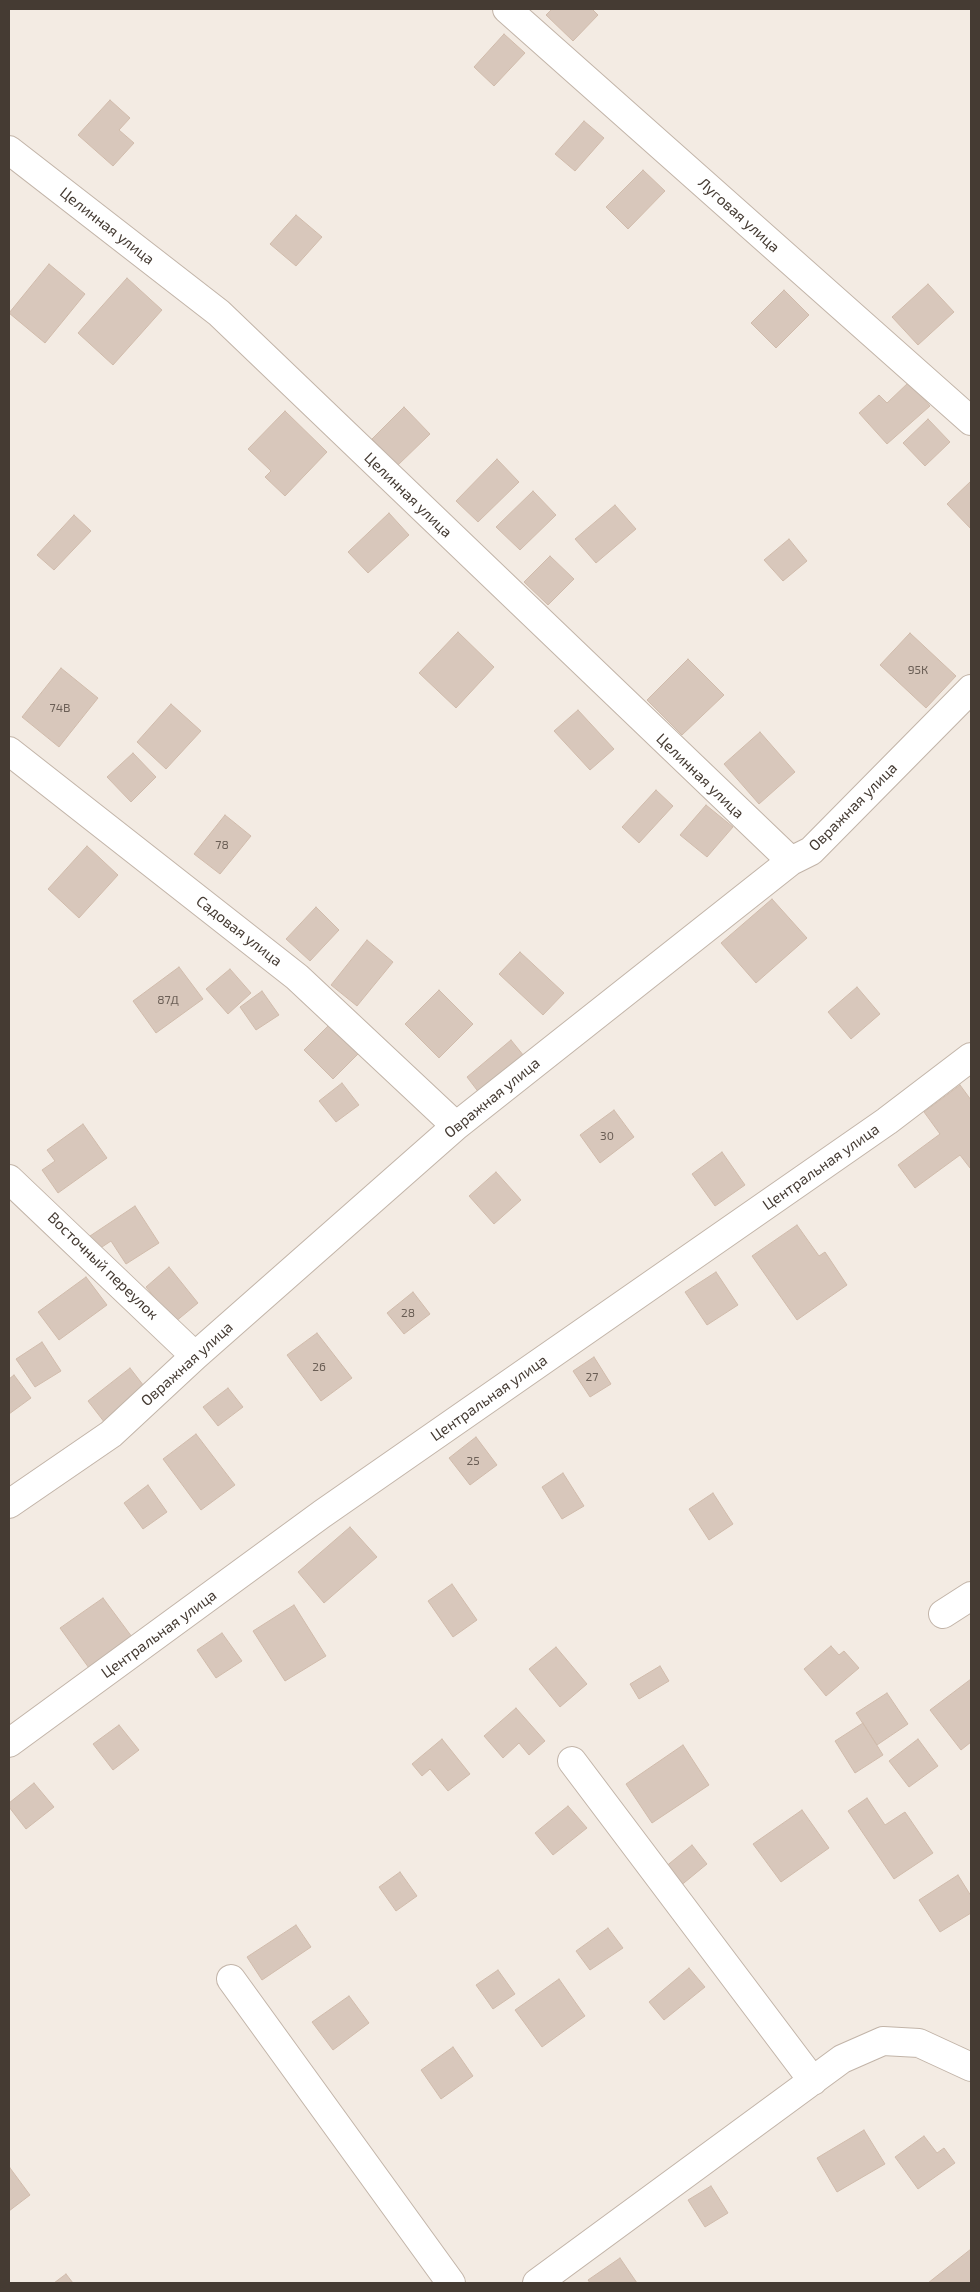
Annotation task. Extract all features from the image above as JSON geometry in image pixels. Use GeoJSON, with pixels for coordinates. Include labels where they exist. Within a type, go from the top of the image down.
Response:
{"type":"FeatureCollection","features":[{"type":"Feature","properties":{"kind":"street","name":"Луговая улица"},"geometry":{"type":"LineString","coordinates":[[507,9],[971,421]]}},
{"type":"Feature","properties":{"kind":"street","name":"Целинная улица"},"geometry":{"type":"LineString","coordinates":[[9,150],[219,313],[791,861]]}},
{"type":"Feature","properties":{"kind":"street","name":"Овражная улица"},"geometry":{"type":"LineString","coordinates":[[9,1504],[111,1434],[195,1356],[456,1126],[791,861],[811,851],[971,688]]}},
{"type":"Feature","properties":{"kind":"street","name":"Садовая улица"},"geometry":{"type":"LineString","coordinates":[[9,750],[297,977],[456,1126]]}},
{"type":"Feature","properties":{"kind":"street","name":"Центральная улица"},"geometry":{"type":"LineString","coordinates":[[9,1743],[322,1514],[887,1121],[971,1057]]}},
{"type":"Feature","properties":{"kind":"street","name":"Восточный переулок"},"geometry":{"type":"LineString","coordinates":[[9,1178],[195,1356]]}},
{"type":"Feature","properties":{"kind":"street"},"geometry":{"type":"LineString","coordinates":[[943,1614],[971,1596]]}},
{"type":"Feature","properties":{"kind":"street"},"geometry":{"type":"LineString","coordinates":[[572,1761],[813,2081]]}},
{"type":"Feature","properties":{"kind":"street"},"geometry":{"type":"LineString","coordinates":[[231,1979],[451,2283]]}},
{"type":"Feature","properties":{"kind":"street"},"geometry":{"type":"LineString","coordinates":[[537,2283],[842,2059],[883,2041],[919,2043],[971,2067]]}},
{"type":"Feature","properties":{"kind":"building"},"geometry":{"type":"Polygon","coordinates":[[[552,9],[592,9],[598,15],[573,41],[546,15],[552,9]]]}},
{"type":"Feature","properties":{"kind":"building"},"geometry":{"type":"Polygon","coordinates":[[[504,34],[525,53],[494,86],[474,67],[504,34]]]}},
{"type":"Feature","properties":{"kind":"building"},"geometry":{"type":"Polygon","coordinates":[[[110,100],[130,118],[119,130],[134,143],[113,166],[78,135],[110,100]]]}},
{"type":"Feature","properties":{"kind":"building"},"geometry":{"type":"Polygon","coordinates":[[[584,121],[604,138],[575,171],[555,154],[584,121]]]}},
{"type":"Feature","properties":{"kind":"building"},"geometry":{"type":"Polygon","coordinates":[[[643,170],[665,191],[628,229],[606,207],[643,170]]]}},
{"type":"Feature","properties":{"kind":"building"},"geometry":{"type":"Polygon","coordinates":[[[296,215],[322,237],[296,266],[270,244],[296,215]]]}},
{"type":"Feature","properties":{"kind":"building"},"geometry":{"type":"Polygon","coordinates":[[[49,264],[85,294],[45,343],[9,313],[49,264]]]}},
{"type":"Feature","properties":{"kind":"building"},"geometry":{"type":"Polygon","coordinates":[[[127,278],[162,310],[113,365],[78,333],[127,278]]]}},
{"type":"Feature","properties":{"kind":"building"},"geometry":{"type":"Polygon","coordinates":[[[928,284],[954,312],[918,345],[892,317],[928,284]]]}},
{"type":"Feature","properties":{"kind":"building"},"geometry":{"type":"Polygon","coordinates":[[[784,290],[809,315],[776,348],[751,323],[784,290]]]}},
{"type":"Feature","properties":{"kind":"building"},"geometry":{"type":"Polygon","coordinates":[[[909,382],[930,406],[887,444],[859,413],[879,395],[887,403],[909,382]]]}},
{"type":"Feature","properties":{"kind":"building"},"geometry":{"type":"Polygon","coordinates":[[[404,407],[430,434],[398,465],[372,439],[404,407]]]}},
{"type":"Feature","properties":{"kind":"building"},"geometry":{"type":"Polygon","coordinates":[[[285,411],[327,452],[285,496],[265,477],[271,471],[248,449],[285,411]]]}},
{"type":"Feature","properties":{"kind":"building"},"geometry":{"type":"Polygon","coordinates":[[[928,419],[950,442],[925,466],[903,443],[928,419]]]}},
{"type":"Feature","properties":{"kind":"building"},"geometry":{"type":"Polygon","coordinates":[[[497,459],[519,482],[478,522],[456,501],[497,459]]]}},
{"type":"Feature","properties":{"kind":"building"},"geometry":{"type":"Polygon","coordinates":[[[971,481],[971,529],[947,504],[971,481]]]}},
{"type":"Feature","properties":{"kind":"building"},"geometry":{"type":"Polygon","coordinates":[[[533,491],[556,515],[520,550],[496,527],[533,491]]]}},
{"type":"Feature","properties":{"kind":"building"},"geometry":{"type":"Polygon","coordinates":[[[615,505],[636,529],[596,563],[575,539],[615,505]]]}},
{"type":"Feature","properties":{"kind":"building"},"geometry":{"type":"Polygon","coordinates":[[[389,513],[409,535],[368,573],[348,552],[389,513]]]}},
{"type":"Feature","properties":{"kind":"building"},"geometry":{"type":"Polygon","coordinates":[[[74,515],[91,531],[54,570],[37,555],[74,515]]]}},
{"type":"Feature","properties":{"kind":"building"},"geometry":{"type":"Polygon","coordinates":[[[789,539],[807,561],[783,581],[764,560],[789,539]]]}},
{"type":"Feature","properties":{"kind":"building"},"geometry":{"type":"Polygon","coordinates":[[[550,556],[574,579],[548,605],[524,582],[550,556]]]}},
{"type":"Feature","properties":{"kind":"building"},"geometry":{"type":"Polygon","coordinates":[[[458,632],[494,667],[456,708],[419,673],[458,632]]]}},
{"type":"Feature","properties":{"kind":"building"},"geometry":{"type":"Polygon","coordinates":[[[910,633],[956,676],[926,708],[880,665],[910,633]]]}},
{"type":"Feature","properties":{"kind":"building"},"geometry":{"type":"Polygon","coordinates":[[[688,659],[724,695],[682,735],[647,700],[688,659]]]}},
{"type":"Feature","properties":{"kind":"building"},"geometry":{"type":"Polygon","coordinates":[[[61,668],[98,698],[59,747],[22,717],[61,668]]]}},
{"type":"Feature","properties":{"kind":"building"},"geometry":{"type":"Polygon","coordinates":[[[171,704],[201,731],[166,769],[137,742],[171,704]]]}},
{"type":"Feature","properties":{"kind":"building"},"geometry":{"type":"Polygon","coordinates":[[[578,710],[614,749],[590,770],[554,731],[578,710]]]}},
{"type":"Feature","properties":{"kind":"building"},"geometry":{"type":"Polygon","coordinates":[[[760,732],[795,772],[759,804],[724,764],[760,732]]]}},
{"type":"Feature","properties":{"kind":"building"},"geometry":{"type":"Polygon","coordinates":[[[133,753],[156,777],[131,802],[107,777],[133,753]]]}},
{"type":"Feature","properties":{"kind":"building"},"geometry":{"type":"Polygon","coordinates":[[[656,790],[673,806],[639,843],[622,827],[656,790]]]}},
{"type":"Feature","properties":{"kind":"building"},"geometry":{"type":"Polygon","coordinates":[[[706,805],[733,827],[707,857],[680,835],[706,805]]]}},
{"type":"Feature","properties":{"kind":"building"},"geometry":{"type":"Polygon","coordinates":[[[225,815],[251,836],[220,874],[194,854],[225,815]]]}},
{"type":"Feature","properties":{"kind":"building"},"geometry":{"type":"Polygon","coordinates":[[[87,846],[118,875],[79,918],[48,889],[87,846]]]}},
{"type":"Feature","properties":{"kind":"building"},"geometry":{"type":"Polygon","coordinates":[[[772,899],[807,938],[756,983],[721,943],[772,899]]]}},
{"type":"Feature","properties":{"kind":"building"},"geometry":{"type":"Polygon","coordinates":[[[316,907],[339,930],[310,961],[286,939],[316,907]]]}},
{"type":"Feature","properties":{"kind":"building"},"geometry":{"type":"Polygon","coordinates":[[[367,940],[393,962],[357,1006],[331,985],[367,940]]]}},
{"type":"Feature","properties":{"kind":"building"},"geometry":{"type":"Polygon","coordinates":[[[520,952],[564,993],[543,1015],[499,974],[520,952]]]}},
{"type":"Feature","properties":{"kind":"building"},"geometry":{"type":"Polygon","coordinates":[[[179,967],[203,999],[156,1033],[133,1001],[179,967]]]}},
{"type":"Feature","properties":{"kind":"building"},"geometry":{"type":"Polygon","coordinates":[[[230,969],[251,993],[228,1014],[206,989],[230,969]]]}},
{"type":"Feature","properties":{"kind":"building"},"geometry":{"type":"Polygon","coordinates":[[[857,987],[880,1014],[851,1039],[828,1012],[857,987]]]}},
{"type":"Feature","properties":{"kind":"building"},"geometry":{"type":"Polygon","coordinates":[[[439,990],[473,1024],[439,1058],[405,1024],[439,990]]]}},
{"type":"Feature","properties":{"kind":"building"},"geometry":{"type":"Polygon","coordinates":[[[262,991],[279,1015],[256,1030],[240,1007],[262,991]]]}},
{"type":"Feature","properties":{"kind":"building"},"geometry":{"type":"Polygon","coordinates":[[[329,1025],[358,1054],[333,1079],[304,1050],[329,1025]]]}},
{"type":"Feature","properties":{"kind":"building"},"geometry":{"type":"Polygon","coordinates":[[[511,1040],[528,1061],[483,1098],[467,1077],[511,1040]]]}},
{"type":"Feature","properties":{"kind":"building"},"geometry":{"type":"Polygon","coordinates":[[[342,1083],[359,1105],[336,1122],[319,1101],[342,1083]]]}},
{"type":"Feature","properties":{"kind":"building"},"geometry":{"type":"Polygon","coordinates":[[[960,1085],[971,1100],[971,1167],[960,1155],[915,1188],[898,1165],[940,1134],[924,1112],[960,1085]]]}},
{"type":"Feature","properties":{"kind":"building"},"geometry":{"type":"Polygon","coordinates":[[[614,1110],[634,1137],[600,1163],[580,1135],[614,1110]]]}},
{"type":"Feature","properties":{"kind":"building"},"geometry":{"type":"Polygon","coordinates":[[[83,1124],[107,1158],[58,1193],[42,1170],[55,1161],[47,1150],[83,1124]]]}},
{"type":"Feature","properties":{"kind":"building"},"geometry":{"type":"Polygon","coordinates":[[[722,1152],[745,1185],[715,1206],[692,1174],[722,1152]]]}},
{"type":"Feature","properties":{"kind":"building"},"geometry":{"type":"Polygon","coordinates":[[[496,1172],[521,1200],[494,1224],[469,1196],[496,1172]]]}},
{"type":"Feature","properties":{"kind":"building"},"geometry":{"type":"Polygon","coordinates":[[[135,1206],[159,1243],[126,1264],[111,1241],[99,1249],[90,1236],[135,1206]]]}},
{"type":"Feature","properties":{"kind":"building"},"geometry":{"type":"Polygon","coordinates":[[[797,1225],[819,1256],[825,1252],[847,1285],[797,1320],[752,1256],[797,1225]]]}},
{"type":"Feature","properties":{"kind":"building"},"geometry":{"type":"Polygon","coordinates":[[[169,1267],[198,1303],[175,1322],[146,1287],[169,1267]]]}},
{"type":"Feature","properties":{"kind":"building"},"geometry":{"type":"Polygon","coordinates":[[[716,1272],[738,1305],[707,1325],[685,1292],[716,1272]]]}},
{"type":"Feature","properties":{"kind":"building"},"geometry":{"type":"Polygon","coordinates":[[[86,1277],[107,1305],[59,1340],[38,1312],[86,1277]]]}},
{"type":"Feature","properties":{"kind":"building"},"geometry":{"type":"Polygon","coordinates":[[[413,1292],[430,1314],[404,1334],[387,1313],[413,1292]]]}},
{"type":"Feature","properties":{"kind":"building"},"geometry":{"type":"Polygon","coordinates":[[[317,1333],[352,1378],[321,1401],[287,1355],[317,1333]]]}},
{"type":"Feature","properties":{"kind":"building"},"geometry":{"type":"Polygon","coordinates":[[[42,1342],[61,1371],[35,1387],[16,1359],[42,1342]]]}},
{"type":"Feature","properties":{"kind":"building"},"geometry":{"type":"Polygon","coordinates":[[[594,1357],[611,1384],[590,1397],[573,1371],[594,1357]]]}},
{"type":"Feature","properties":{"kind":"building"},"geometry":{"type":"Polygon","coordinates":[[[130,1368],[147,1390],[105,1423],[88,1401],[130,1368]]]}},
{"type":"Feature","properties":{"kind":"building"},"geometry":{"type":"Polygon","coordinates":[[[14,1375],[31,1398],[9,1414],[9,1379],[14,1375]]]}},
{"type":"Feature","properties":{"kind":"building"},"geometry":{"type":"Polygon","coordinates":[[[228,1388],[243,1407],[218,1426],[203,1407],[228,1388]]]}},
{"type":"Feature","properties":{"kind":"building"},"geometry":{"type":"Polygon","coordinates":[[[196,1434],[235,1485],[201,1510],[163,1459],[196,1434]]]}},
{"type":"Feature","properties":{"kind":"building"},"geometry":{"type":"Polygon","coordinates":[[[476,1437],[497,1465],[470,1485],[449,1458],[476,1437]]]}},
{"type":"Feature","properties":{"kind":"building"},"geometry":{"type":"Polygon","coordinates":[[[563,1473],[584,1506],[562,1519],[542,1487],[563,1473]]]}},
{"type":"Feature","properties":{"kind":"building"},"geometry":{"type":"Polygon","coordinates":[[[148,1485],[167,1512],[143,1529],[124,1503],[148,1485]]]}},
{"type":"Feature","properties":{"kind":"building"},"geometry":{"type":"Polygon","coordinates":[[[713,1493],[733,1524],[709,1540],[689,1509],[713,1493]]]}},
{"type":"Feature","properties":{"kind":"building"},"geometry":{"type":"Polygon","coordinates":[[[350,1527],[377,1557],[324,1603],[298,1572],[350,1527]]]}},
{"type":"Feature","properties":{"kind":"building"},"geometry":{"type":"Polygon","coordinates":[[[452,1584],[477,1620],[453,1637],[428,1601],[452,1584]]]}},
{"type":"Feature","properties":{"kind":"building"},"geometry":{"type":"Polygon","coordinates":[[[103,1598],[132,1637],[89,1668],[60,1628],[103,1598]]]}},
{"type":"Feature","properties":{"kind":"building"},"geometry":{"type":"Polygon","coordinates":[[[294,1605],[326,1656],[285,1681],[253,1631],[294,1605]]]}},
{"type":"Feature","properties":{"kind":"building"},"geometry":{"type":"Polygon","coordinates":[[[222,1633],[242,1661],[216,1678],[197,1650],[222,1633]]]}},
{"type":"Feature","properties":{"kind":"building"},"geometry":{"type":"Polygon","coordinates":[[[831,1646],[839,1655],[844,1651],[859,1668],[826,1696],[804,1669],[831,1646]]]}},
{"type":"Feature","properties":{"kind":"building"},"geometry":{"type":"Polygon","coordinates":[[[556,1647],[587,1684],[560,1707],[529,1669],[556,1647]]]}},
{"type":"Feature","properties":{"kind":"building"},"geometry":{"type":"Polygon","coordinates":[[[660,1666],[669,1681],[639,1699],[630,1684],[660,1666]]]}},
{"type":"Feature","properties":{"kind":"building"},"geometry":{"type":"Polygon","coordinates":[[[971,1679],[971,1742],[961,1750],[930,1710],[971,1679]]]}},
{"type":"Feature","properties":{"kind":"building"},"geometry":{"type":"Polygon","coordinates":[[[887,1693],[908,1724],[877,1745],[856,1713],[887,1693]]]}},
{"type":"Feature","properties":{"kind":"building"},"geometry":{"type":"Polygon","coordinates":[[[516,1708],[545,1741],[529,1755],[519,1743],[503,1758],[484,1736],[516,1708]]]}},
{"type":"Feature","properties":{"kind":"building"},"geometry":{"type":"Polygon","coordinates":[[[863,1723],[883,1755],[855,1773],[835,1741],[863,1723]]]}},
{"type":"Feature","properties":{"kind":"building"},"geometry":{"type":"Polygon","coordinates":[[[119,1725],[139,1750],[113,1770],[93,1744],[119,1725]]]}},
{"type":"Feature","properties":{"kind":"building"},"geometry":{"type":"Polygon","coordinates":[[[442,1739],[470,1774],[448,1791],[430,1769],[422,1776],[412,1764],[442,1739]]]}},
{"type":"Feature","properties":{"kind":"building"},"geometry":{"type":"Polygon","coordinates":[[[918,1739],[938,1766],[909,1787],[889,1761],[918,1739]]]}},
{"type":"Feature","properties":{"kind":"building"},"geometry":{"type":"Polygon","coordinates":[[[683,1745],[709,1785],[652,1823],[626,1784],[683,1745]]]}},
{"type":"Feature","properties":{"kind":"building"},"geometry":{"type":"Polygon","coordinates":[[[34,1783],[54,1807],[26,1829],[9,1807],[9,1803],[34,1783]]]}},
{"type":"Feature","properties":{"kind":"building"},"geometry":{"type":"Polygon","coordinates":[[[867,1798],[885,1825],[905,1812],[933,1853],[894,1879],[848,1811],[867,1798]]]}},
{"type":"Feature","properties":{"kind":"building"},"geometry":{"type":"Polygon","coordinates":[[[568,1806],[587,1828],[553,1855],[535,1833],[568,1806]]]}},
{"type":"Feature","properties":{"kind":"building"},"geometry":{"type":"Polygon","coordinates":[[[802,1810],[829,1848],[781,1882],[753,1844],[802,1810]]]}},
{"type":"Feature","properties":{"kind":"building"},"geometry":{"type":"Polygon","coordinates":[[[692,1845],[707,1864],[679,1887],[664,1868],[692,1845]]]}},
{"type":"Feature","properties":{"kind":"building"},"geometry":{"type":"Polygon","coordinates":[[[400,1872],[417,1896],[396,1911],[379,1887],[400,1872]]]}},
{"type":"Feature","properties":{"kind":"building"},"geometry":{"type":"Polygon","coordinates":[[[958,1875],[971,1896],[971,1913],[940,1932],[919,1900],[958,1875]]]}},
{"type":"Feature","properties":{"kind":"building"},"geometry":{"type":"Polygon","coordinates":[[[296,1925],[311,1947],[262,1980],[247,1957],[296,1925]]]}},
{"type":"Feature","properties":{"kind":"building"},"geometry":{"type":"Polygon","coordinates":[[[608,1928],[623,1948],[590,1970],[576,1951],[608,1928]]]}},
{"type":"Feature","properties":{"kind":"building"},"geometry":{"type":"Polygon","coordinates":[[[689,1968],[705,1987],[664,2020],[649,2002],[689,1968]]]}},
{"type":"Feature","properties":{"kind":"building"},"geometry":{"type":"Polygon","coordinates":[[[498,1970],[515,1994],[493,2009],[476,1985],[498,1970]]]}},
{"type":"Feature","properties":{"kind":"building"},"geometry":{"type":"Polygon","coordinates":[[[559,1979],[585,2016],[542,2047],[515,2010],[559,1979]]]}},
{"type":"Feature","properties":{"kind":"building"},"geometry":{"type":"Polygon","coordinates":[[[349,1996],[369,2023],[333,2050],[312,2022],[349,1996]]]}},
{"type":"Feature","properties":{"kind":"building"},"geometry":{"type":"Polygon","coordinates":[[[453,2047],[473,2076],[441,2099],[421,2070],[453,2047]]]}},
{"type":"Feature","properties":{"kind":"building"},"geometry":{"type":"Polygon","coordinates":[[[864,2130],[885,2164],[837,2192],[817,2158],[864,2130]]]}},
{"type":"Feature","properties":{"kind":"building"},"geometry":{"type":"Polygon","coordinates":[[[924,2136],[937,2153],[944,2148],[955,2163],[918,2189],[895,2157],[924,2136]]]}},
{"type":"Feature","properties":{"kind":"building"},"geometry":{"type":"Polygon","coordinates":[[[10,2168],[30,2195],[9,2211],[9,2170],[10,2168]]]}},
{"type":"Feature","properties":{"kind":"building"},"geometry":{"type":"Polygon","coordinates":[[[711,2186],[728,2213],[705,2227],[688,2200],[711,2186]]]}},
{"type":"Feature","properties":{"kind":"building"},"geometry":{"type":"Polygon","coordinates":[[[971,2249],[971,2283],[928,2283],[971,2249]]]}},
{"type":"Feature","properties":{"kind":"building"},"geometry":{"type":"Polygon","coordinates":[[[620,2258],[637,2283],[590,2283],[588,2280],[620,2258]]]}},
{"type":"Feature","properties":{"kind":"building"},"geometry":{"type":"Polygon","coordinates":[[[66,2274],[73,2283],[54,2283],[66,2274]]]}}]}
